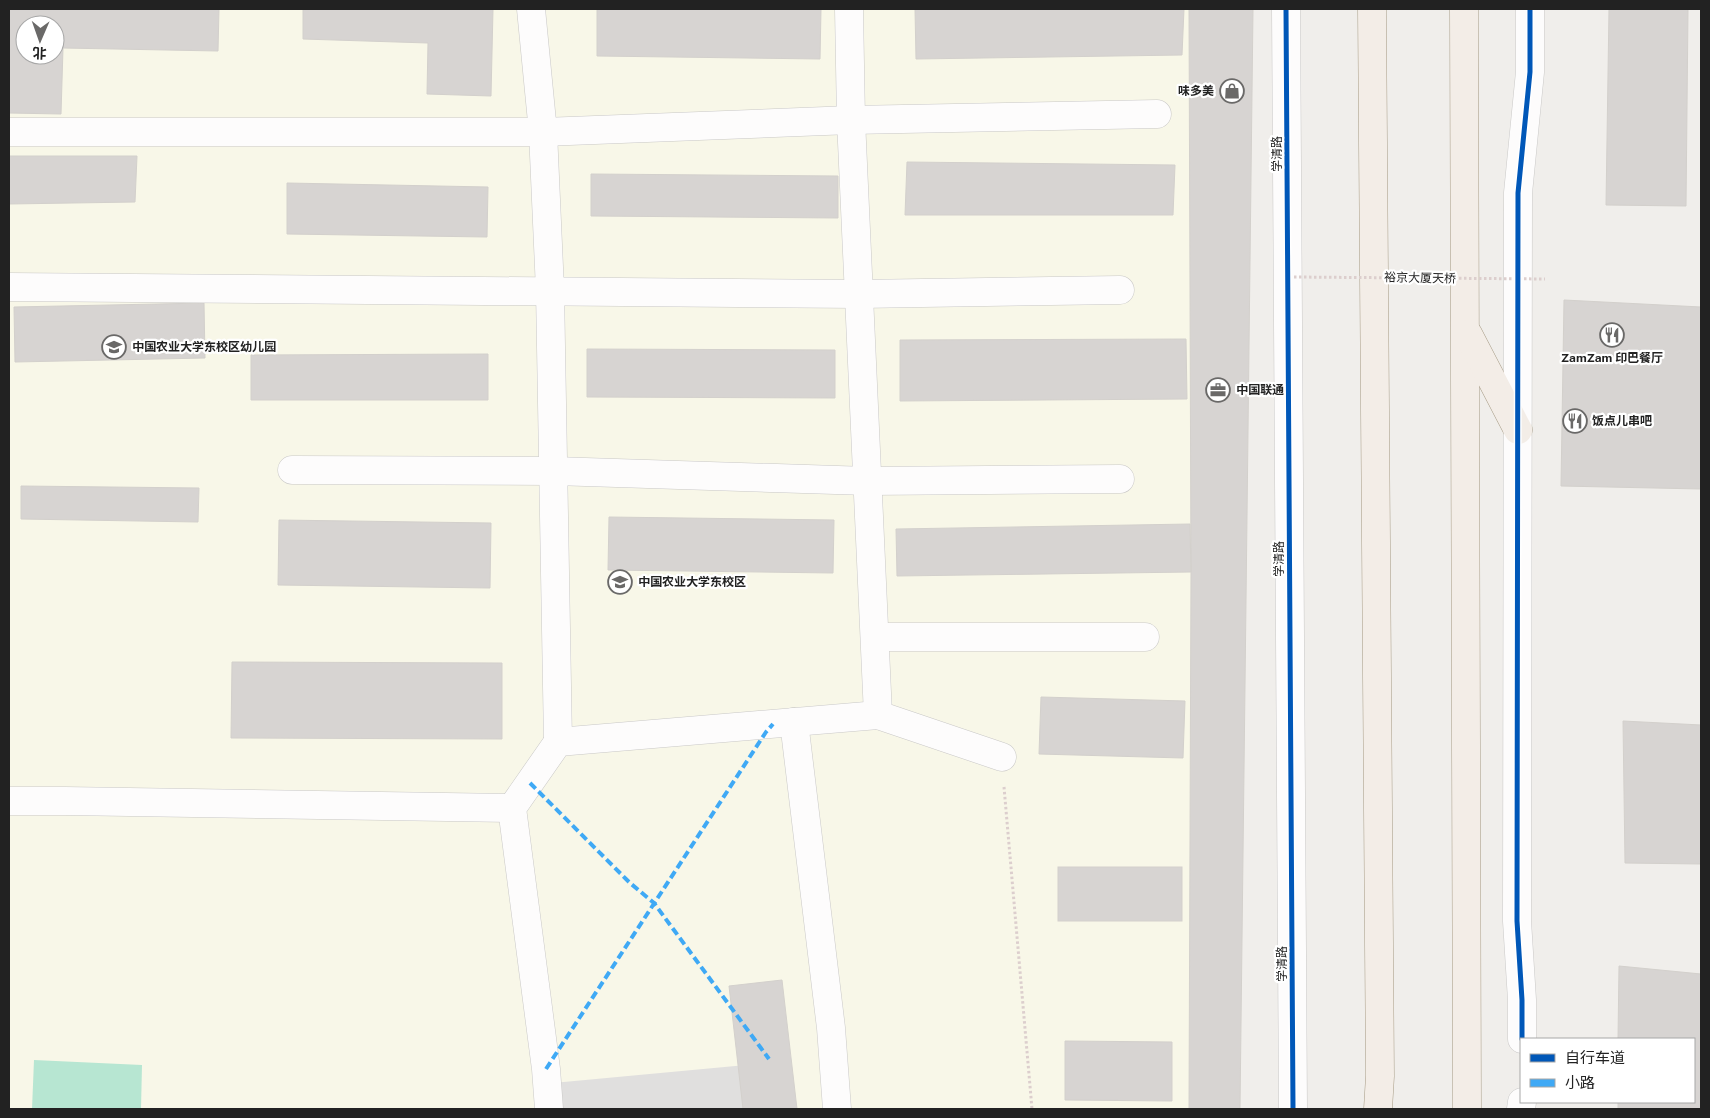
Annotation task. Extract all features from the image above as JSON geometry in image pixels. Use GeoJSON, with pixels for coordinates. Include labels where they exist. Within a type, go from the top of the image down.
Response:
{"type":"FeatureCollection","features":[{"type":"Feature","properties":{"kind":"main road"},"geometry":{"type":"LineString","coordinates":[[1372,9],[1380,1076],[1378,1109]]}},
{"type":"Feature","properties":{"kind":"main road"},"geometry":{"type":"LineString","coordinates":[[1464,9],[1467,1109]]}},
{"type":"Feature","properties":{"kind":"main road"},"geometry":{"type":"LineString","coordinates":[[1466,331],[1518,430]]}},
{"type":"Feature","properties":{"kind":"street"},"geometry":{"type":"LineString","coordinates":[[531,9],[543,132],[550,290],[558,742],[512,808],[546,1069],[549,1109]]}},
{"type":"Feature","properties":{"kind":"street"},"geometry":{"type":"LineString","coordinates":[[849,9],[851,120],[878,714]]}},
{"type":"Feature","properties":{"kind":"street","name":"学清路"},"geometry":{"type":"LineString","coordinates":[[1286,9],[1293,1109]]}},
{"type":"Feature","properties":{"kind":"street"},"geometry":{"type":"LineString","coordinates":[[1522,1038],[1522,1000],[1517,921],[1518,194],[1530,72],[1530,9]]}},
{"type":"Feature","properties":{"kind":"street"},"geometry":{"type":"LineString","coordinates":[[9,132],[543,132],[851,120],[1157,114]]}},
{"type":"Feature","properties":{"kind":"street"},"geometry":{"type":"LineString","coordinates":[[9,287],[859,294],[1120,290]]}},
{"type":"Feature","properties":{"kind":"street"},"geometry":{"type":"LineString","coordinates":[[292,470],[554,471],[868,481],[1120,479]]}},
{"type":"Feature","properties":{"kind":"street"},"geometry":{"type":"LineString","coordinates":[[875,637],[1145,637]]}},
{"type":"Feature","properties":{"kind":"street"},"geometry":{"type":"LineString","coordinates":[[558,742],[878,714],[1002,757]]}},
{"type":"Feature","properties":{"kind":"street"},"geometry":{"type":"LineString","coordinates":[[794,722],[831,1028],[838,1109]]}},
{"type":"Feature","properties":{"kind":"street"},"geometry":{"type":"LineString","coordinates":[[9,801],[512,808]]}},
{"type":"Feature","properties":{"kind":"path"},"geometry":{"type":"LineString","coordinates":[[1002,757],[1032,1109]]}},
{"type":"Feature","properties":{"kind":"shaded area","name":"中国农业大学东校区"},"geometry":{"type":"Polygon","coordinates":[[[9,9],[1220,9],[1240,1109],[9,1109],[9,9]]]}},
{"type":"Feature","properties":{"kind":"shaded area"},"geometry":{"type":"Polygon","coordinates":[[[746,1065],[750,1109],[555,1109],[553,1083],[746,1065]]]}},
{"type":"Feature","properties":{"kind":"green space"},"geometry":{"type":"Polygon","coordinates":[[[34,1060],[142,1065],[141,1109],[32,1109],[34,1060]]]}},
{"type":"Feature","properties":{"kind":"building"},"geometry":{"type":"Polygon","coordinates":[[[9,9],[219,9],[218,51],[65,48],[65,15],[15,15],[15,65],[62,65],[61,114],[9,113],[9,9]]]}},
{"type":"Feature","properties":{"kind":"building"},"geometry":{"type":"Polygon","coordinates":[[[303,9],[493,9],[491,96],[427,94],[428,43],[303,39],[303,9]]]}},
{"type":"Feature","properties":{"kind":"building"},"geometry":{"type":"Polygon","coordinates":[[[597,9],[821,9],[820,59],[597,56],[597,9]]]}},
{"type":"Feature","properties":{"kind":"building"},"geometry":{"type":"Polygon","coordinates":[[[915,9],[1184,9],[1182,55],[916,59],[915,9]]]}},
{"type":"Feature","properties":{"kind":"building"},"geometry":{"type":"Polygon","coordinates":[[[1189,9],[1253,9],[1240,1109],[1189,1109],[1191,572],[1189,9]]]}},
{"type":"Feature","properties":{"kind":"building"},"geometry":{"type":"Polygon","coordinates":[[[1609,9],[1688,9],[1686,206],[1606,205],[1609,9]]]}},
{"type":"Feature","properties":{"kind":"building"},"geometry":{"type":"Polygon","coordinates":[[[9,156],[137,156],[135,202],[9,204],[9,156]]]}},
{"type":"Feature","properties":{"kind":"building"},"geometry":{"type":"Polygon","coordinates":[[[907,162],[1175,165],[1173,215],[905,215],[907,162]]]}},
{"type":"Feature","properties":{"kind":"building"},"geometry":{"type":"Polygon","coordinates":[[[591,174],[838,176],[838,218],[591,216],[591,174]]]}},
{"type":"Feature","properties":{"kind":"building"},"geometry":{"type":"Polygon","coordinates":[[[287,183],[488,187],[487,237],[287,234],[287,183]]]}},
{"type":"Feature","properties":{"kind":"building"},"geometry":{"type":"Polygon","coordinates":[[[1564,300],[1701,307],[1701,489],[1561,486],[1564,300]]]}},
{"type":"Feature","properties":{"kind":"building"},"geometry":{"type":"Polygon","coordinates":[[[204,303],[205,358],[15,362],[14,307],[204,303]]]}},
{"type":"Feature","properties":{"kind":"building"},"geometry":{"type":"Polygon","coordinates":[[[1186,339],[1187,399],[900,401],[900,340],[1186,339]]]}},
{"type":"Feature","properties":{"kind":"building"},"geometry":{"type":"Polygon","coordinates":[[[587,349],[835,350],[835,398],[587,397],[587,349]]]}},
{"type":"Feature","properties":{"kind":"building"},"geometry":{"type":"Polygon","coordinates":[[[488,354],[488,400],[251,400],[251,355],[488,354]]]}},
{"type":"Feature","properties":{"kind":"building"},"geometry":{"type":"Polygon","coordinates":[[[21,486],[199,488],[198,522],[21,519],[21,486]]]}},
{"type":"Feature","properties":{"kind":"building"},"geometry":{"type":"Polygon","coordinates":[[[609,517],[834,520],[833,573],[608,570],[609,517]]]}},
{"type":"Feature","properties":{"kind":"building"},"geometry":{"type":"Polygon","coordinates":[[[279,520],[491,523],[490,588],[278,585],[279,520]]]}},
{"type":"Feature","properties":{"kind":"building"},"geometry":{"type":"Polygon","coordinates":[[[1190,524],[1191,572],[897,576],[896,529],[1190,524]]]}},
{"type":"Feature","properties":{"kind":"building"},"geometry":{"type":"Polygon","coordinates":[[[232,662],[502,663],[502,739],[231,738],[232,662]]]}},
{"type":"Feature","properties":{"kind":"building"},"geometry":{"type":"Polygon","coordinates":[[[1041,697],[1185,701],[1183,758],[1039,754],[1041,697]]]}},
{"type":"Feature","properties":{"kind":"building"},"geometry":{"type":"Polygon","coordinates":[[[1623,721],[1701,725],[1701,864],[1625,863],[1623,721]]]}},
{"type":"Feature","properties":{"kind":"building"},"geometry":{"type":"Polygon","coordinates":[[[1058,867],[1182,867],[1182,921],[1058,921],[1058,867]]]}},
{"type":"Feature","properties":{"kind":"building"},"geometry":{"type":"Polygon","coordinates":[[[1619,966],[1701,974],[1701,1109],[1618,1109],[1618,1103],[1695,1103],[1695,1038],[1618,1038],[1619,966]]]}},
{"type":"Feature","properties":{"kind":"building"},"geometry":{"type":"Polygon","coordinates":[[[782,980],[797,1109],[743,1109],[729,986],[782,980]]]}},
{"type":"Feature","properties":{"kind":"building"},"geometry":{"type":"Polygon","coordinates":[[[1065,1041],[1172,1042],[1172,1101],[1065,1100],[1065,1041]]]}},
{"type":"Feature","properties":{"kind":"marked path"},"geometry":{"type":"LineString","coordinates":[[546,1069],[773,724]]}},
{"type":"Feature","properties":{"kind":"marked path"},"geometry":{"type":"LineString","coordinates":[[530,783],[630,883],[654,903],[769,1059]]}},
{"type":"Feature","properties":{"kind":"cycle path"},"geometry":{"type":"LineString","coordinates":[[1286,9],[1293,1109]]}},
{"type":"Feature","properties":{"kind":"cycle path"},"geometry":{"type":"LineString","coordinates":[[1522,1038],[1522,1000],[1517,921],[1518,193],[1530,72],[1530,9]]}},
{"type":"Feature","properties":{"kind":"place","name":"味多美"},"geometry":{"type":"Point","coordinates":[1232,91]}},
{"type":"Feature","properties":{"kind":"place","name":"ZamZam 印巴餐厅"},"geometry":{"type":"Point","coordinates":[1612,335]}},
{"type":"Feature","properties":{"kind":"place","name":"中国农业大学东校区幼儿园"},"geometry":{"type":"Point","coordinates":[114,347]}},
{"type":"Feature","properties":{"kind":"place","name":"中国联通"},"geometry":{"type":"Point","coordinates":[1218,390]}},
{"type":"Feature","properties":{"kind":"place","name":"饭点儿串吧"},"geometry":{"type":"Point","coordinates":[1575,421]}},
{"type":"Feature","properties":{"kind":"place","name":"中国农业大学东校区"},"geometry":{"type":"Point","coordinates":[620,582]}}]}
